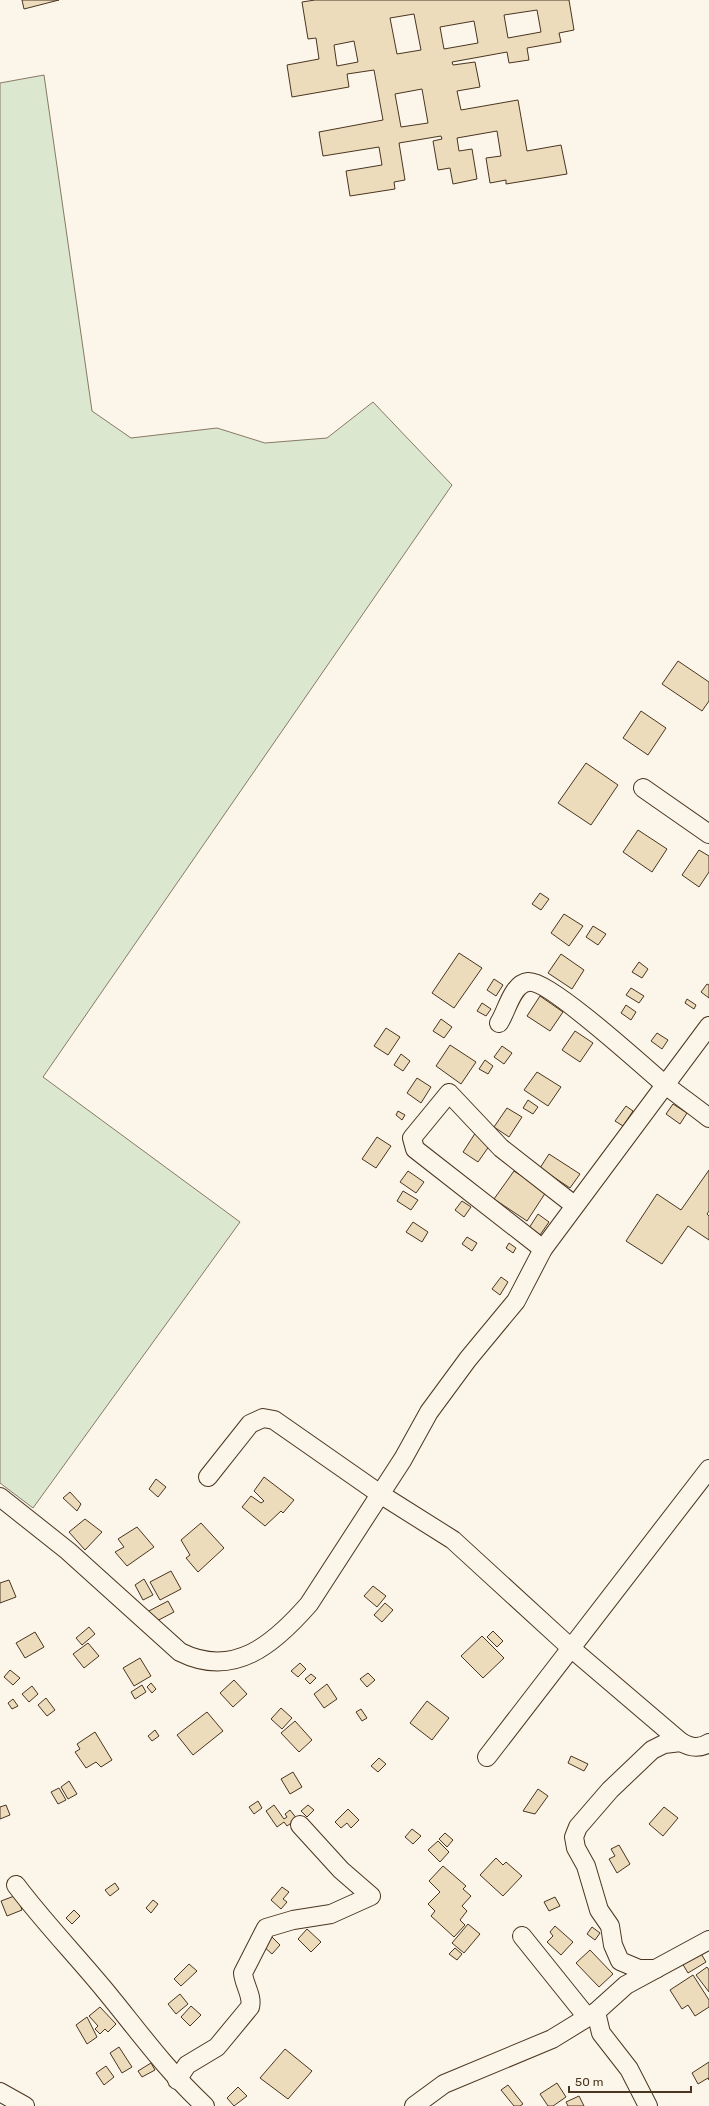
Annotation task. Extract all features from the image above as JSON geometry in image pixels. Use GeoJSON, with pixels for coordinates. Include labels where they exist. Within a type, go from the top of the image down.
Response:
{"type":"FeatureCollection","features":[{"type":"Feature","properties":{"kind":"street"},"geometry":{"type":"LineString","coordinates":[[643,788],[709,834]]}},
{"type":"Feature","properties":{"kind":"street"},"geometry":{"type":"LineString","coordinates":[[499,1023],[520,985],[530,982],[543,986],[582,1014],[665,1084],[709,1118]]}},
{"type":"Feature","properties":{"kind":"street"},"geometry":{"type":"LineString","coordinates":[[0,1497],[68,1551],[180,1652],[195,1659],[214,1663],[240,1659],[251,1654],[292,1623],[310,1604],[403,1459],[429,1412],[468,1359],[516,1301],[543,1249],[574,1205],[709,1026]]}},
{"type":"Feature","properties":{"kind":"street"},"geometry":{"type":"LineString","coordinates":[[543,1249],[415,1149],[412,1138],[449,1093],[501,1148],[574,1205]]}},
{"type":"Feature","properties":{"kind":"street"},"geometry":{"type":"LineString","coordinates":[[208,1477],[250,1424],[263,1418],[274,1420],[304,1439],[380,1494],[453,1540],[572,1649],[681,1742],[687,1746],[707,1749]]}},
{"type":"Feature","properties":{"kind":"street"},"geometry":{"type":"LineString","coordinates":[[487,1757],[572,1649],[647,1548],[709,1469]]}},
{"type":"Feature","properties":{"kind":"street"},"geometry":{"type":"LineString","coordinates":[[656,1969],[639,1969],[620,1961],[613,1945],[610,1926],[599,1910],[586,1866],[576,1848],[574,1837],[578,1827],[610,1790],[652,1750],[664,1744],[681,1742]]}},
{"type":"Feature","properties":{"kind":"street"},"geometry":{"type":"LineString","coordinates":[[177,2080],[187,2065],[217,2047],[250,2008],[251,1999],[244,1981],[243,1973],[266,1928],[293,1920],[331,1914],[371,1896],[341,1870],[300,1825]]}},
{"type":"Feature","properties":{"kind":"street"},"geometry":{"type":"LineString","coordinates":[[16,1885],[44,1922],[102,1988],[177,2080],[205,2106]]}},
{"type":"Feature","properties":{"kind":"street"},"geometry":{"type":"LineString","coordinates":[[522,1936],[592,2014],[601,2033],[629,2069],[648,2106]]}},
{"type":"Feature","properties":{"kind":"street"},"geometry":{"type":"LineString","coordinates":[[414,2106],[444,2084],[552,2039],[592,2014],[626,1985],[709,1940]]}},
{"type":"Feature","properties":{"kind":"street"},"geometry":{"type":"LineString","coordinates":[[0,2092],[25,2106]]}},
{"type":"Feature","properties":{"kind":"green space"},"geometry":{"type":"Polygon","coordinates":[[[44,75],[92,411],[131,438],[217,428],[265,443],[327,438],[373,402],[452,485],[43,1077],[240,1222],[33,1508],[0,1483],[0,83],[44,75]]]}},
{"type":"Feature","properties":{"kind":"building"},"geometry":{"type":"Polygon","coordinates":[[[22,0],[59,0],[24,9],[22,0]]]}},
{"type":"Feature","properties":{"kind":"building"},"geometry":{"type":"Polygon","coordinates":[[[315,0],[569,0],[574,30],[559,33],[561,42],[527,48],[529,60],[509,63],[507,52],[452,62],[453,65],[475,62],[480,87],[457,91],[461,110],[518,100],[527,151],[561,145],[567,174],[506,184],[506,180],[490,183],[486,158],[501,156],[497,131],[457,138],[459,151],[472,149],[477,179],[453,184],[450,168],[438,170],[433,141],[442,139],[441,136],[399,143],[405,180],[394,182],[395,189],[350,196],[346,171],[382,165],[379,147],[323,156],[319,132],[383,120],[374,70],[347,74],[349,87],[292,97],[287,65],[319,59],[316,38],[308,39],[302,2],[315,0]],[[537,10],[504,15],[508,38],[541,32],[537,10]],[[414,14],[390,18],[397,54],[421,50],[414,14]],[[474,21],[440,27],[444,49],[478,43],[474,21]],[[354,41],[334,45],[337,66],[358,62],[354,41]],[[422,89],[395,94],[401,127],[428,123],[422,89]]]}},
{"type":"Feature","properties":{"kind":"building"},"geometry":{"type":"Polygon","coordinates":[[[678,661],[709,682],[709,701],[702,711],[662,684],[678,661]]]}},
{"type":"Feature","properties":{"kind":"building"},"geometry":{"type":"Polygon","coordinates":[[[641,711],[666,728],[648,755],[623,738],[641,711]]]}},
{"type":"Feature","properties":{"kind":"building"},"geometry":{"type":"Polygon","coordinates":[[[586,763],[618,785],[591,825],[558,803],[586,763]]]}},
{"type":"Feature","properties":{"kind":"building"},"geometry":{"type":"Polygon","coordinates":[[[638,830],[667,849],[652,872],[623,852],[638,830]]]}},
{"type":"Feature","properties":{"kind":"building"},"geometry":{"type":"Polygon","coordinates":[[[699,850],[709,856],[709,872],[699,887],[682,875],[699,850]]]}},
{"type":"Feature","properties":{"kind":"building"},"geometry":{"type":"Polygon","coordinates":[[[540,893],[549,899],[541,910],[532,904],[540,893]]]}},
{"type":"Feature","properties":{"kind":"building"},"geometry":{"type":"Polygon","coordinates":[[[564,914],[583,926],[569,946],[551,933],[564,914]]]}},
{"type":"Feature","properties":{"kind":"building"},"geometry":{"type":"Polygon","coordinates":[[[593,926],[606,934],[598,945],[586,937],[593,926]]]}},
{"type":"Feature","properties":{"kind":"building"},"geometry":{"type":"Polygon","coordinates":[[[459,953],[482,968],[454,1008],[432,993],[459,953]]]}},
{"type":"Feature","properties":{"kind":"building"},"geometry":{"type":"Polygon","coordinates":[[[561,954],[584,970],[572,989],[548,973],[561,954]]]}},
{"type":"Feature","properties":{"kind":"building"},"geometry":{"type":"Polygon","coordinates":[[[639,962],[648,969],[642,978],[632,972],[639,962]]]}},
{"type":"Feature","properties":{"kind":"building"},"geometry":{"type":"Polygon","coordinates":[[[494,979],[503,985],[496,996],[487,990],[494,979]]]}},
{"type":"Feature","properties":{"kind":"building"},"geometry":{"type":"Polygon","coordinates":[[[707,984],[709,985],[709,998],[701,992],[707,984]]]}},
{"type":"Feature","properties":{"kind":"building"},"geometry":{"type":"Polygon","coordinates":[[[631,988],[644,996],[639,1003],[626,995],[631,988]]]}},
{"type":"Feature","properties":{"kind":"building"},"geometry":{"type":"Polygon","coordinates":[[[540,996],[563,1012],[550,1031],[527,1016],[540,996]]]}},
{"type":"Feature","properties":{"kind":"building"},"geometry":{"type":"Polygon","coordinates":[[[687,999],[696,1005],[694,1009],[685,1003],[687,999]]]}},
{"type":"Feature","properties":{"kind":"building"},"geometry":{"type":"Polygon","coordinates":[[[482,1003],[491,1009],[486,1016],[477,1011],[482,1003]]]}},
{"type":"Feature","properties":{"kind":"building"},"geometry":{"type":"Polygon","coordinates":[[[626,1005],[636,1012],[631,1020],[621,1013],[626,1005]]]}},
{"type":"Feature","properties":{"kind":"building"},"geometry":{"type":"Polygon","coordinates":[[[441,1019],[452,1027],[444,1038],[433,1031],[441,1019]]]}},
{"type":"Feature","properties":{"kind":"building"},"geometry":{"type":"Polygon","coordinates":[[[386,1028],[400,1037],[388,1055],[374,1046],[386,1028]]]}},
{"type":"Feature","properties":{"kind":"building"},"geometry":{"type":"Polygon","coordinates":[[[575,1031],[593,1043],[580,1062],[562,1050],[575,1031]]]}},
{"type":"Feature","properties":{"kind":"building"},"geometry":{"type":"Polygon","coordinates":[[[657,1033],[668,1040],[662,1049],[651,1041],[657,1033]]]}},
{"type":"Feature","properties":{"kind":"building"},"geometry":{"type":"Polygon","coordinates":[[[450,1045],[476,1062],[461,1084],[436,1066],[450,1045]]]}},
{"type":"Feature","properties":{"kind":"building"},"geometry":{"type":"Polygon","coordinates":[[[502,1046],[512,1053],[504,1064],[494,1057],[502,1046]]]}},
{"type":"Feature","properties":{"kind":"building"},"geometry":{"type":"Polygon","coordinates":[[[401,1054],[410,1061],[403,1071],[394,1065],[401,1054]]]}},
{"type":"Feature","properties":{"kind":"building"},"geometry":{"type":"Polygon","coordinates":[[[485,1060],[493,1066],[488,1074],[479,1069],[485,1060]]]}},
{"type":"Feature","properties":{"kind":"building"},"geometry":{"type":"Polygon","coordinates":[[[537,1072],[561,1087],[548,1106],[524,1090],[537,1072]]]}},
{"type":"Feature","properties":{"kind":"building"},"geometry":{"type":"Polygon","coordinates":[[[417,1078],[431,1087],[421,1103],[407,1093],[417,1078]]]}},
{"type":"Feature","properties":{"kind":"building"},"geometry":{"type":"Polygon","coordinates":[[[528,1100],[538,1107],[533,1114],[523,1108],[528,1100]]]}},
{"type":"Feature","properties":{"kind":"building"},"geometry":{"type":"Polygon","coordinates":[[[673,1104],[687,1113],[680,1124],[666,1114],[673,1104]]]}},
{"type":"Feature","properties":{"kind":"building"},"geometry":{"type":"Polygon","coordinates":[[[626,1106],[633,1111],[623,1126],[615,1121],[626,1106]]]}},
{"type":"Feature","properties":{"kind":"building"},"geometry":{"type":"Polygon","coordinates":[[[507,1108],[522,1117],[509,1137],[494,1127],[507,1108]]]}},
{"type":"Feature","properties":{"kind":"building"},"geometry":{"type":"Polygon","coordinates":[[[398,1111],[405,1115],[402,1120],[396,1115],[398,1111]]]}},
{"type":"Feature","properties":{"kind":"building"},"geometry":{"type":"Polygon","coordinates":[[[476,1132],[492,1142],[478,1162],[463,1152],[476,1132]]]}},
{"type":"Feature","properties":{"kind":"building"},"geometry":{"type":"Polygon","coordinates":[[[377,1137],[391,1146],[376,1168],[362,1159],[377,1137]]]}},
{"type":"Feature","properties":{"kind":"building"},"geometry":{"type":"Polygon","coordinates":[[[549,1154],[580,1174],[570,1188],[540,1168],[549,1154]]]}},
{"type":"Feature","properties":{"kind":"building"},"geometry":{"type":"Polygon","coordinates":[[[709,1170],[709,1211],[707,1214],[709,1216],[709,1240],[688,1226],[662,1264],[626,1241],[657,1194],[681,1210],[709,1170]]]}},
{"type":"Feature","properties":{"kind":"building"},"geometry":{"type":"Polygon","coordinates":[[[408,1171],[424,1182],[416,1193],[400,1182],[408,1171]]]}},
{"type":"Feature","properties":{"kind":"building"},"geometry":{"type":"Polygon","coordinates":[[[514,1171],[546,1192],[527,1221],[494,1199],[514,1171]]]}},
{"type":"Feature","properties":{"kind":"building"},"geometry":{"type":"Polygon","coordinates":[[[403,1191],[418,1200],[411,1210],[397,1201],[403,1191]]]}},
{"type":"Feature","properties":{"kind":"building"},"geometry":{"type":"Polygon","coordinates":[[[462,1201],[471,1207],[464,1217],[455,1210],[462,1201]]]}},
{"type":"Feature","properties":{"kind":"building"},"geometry":{"type":"Polygon","coordinates":[[[538,1214],[549,1222],[540,1235],[529,1228],[538,1214]]]}},
{"type":"Feature","properties":{"kind":"building"},"geometry":{"type":"Polygon","coordinates":[[[413,1222],[428,1232],[422,1242],[406,1232],[413,1222]]]}},
{"type":"Feature","properties":{"kind":"building"},"geometry":{"type":"Polygon","coordinates":[[[467,1237],[477,1243],[472,1251],[462,1244],[467,1237]]]}},
{"type":"Feature","properties":{"kind":"building"},"geometry":{"type":"Polygon","coordinates":[[[509,1243],[516,1248],[513,1253],[506,1248],[509,1243]]]}},
{"type":"Feature","properties":{"kind":"building"},"geometry":{"type":"Polygon","coordinates":[[[501,1277],[508,1282],[500,1295],[492,1289],[501,1277]]]}},
{"type":"Feature","properties":{"kind":"building"},"geometry":{"type":"Polygon","coordinates":[[[264,1477],[294,1500],[283,1513],[281,1511],[265,1526],[242,1507],[251,1496],[261,1503],[264,1501],[254,1491],[264,1477]]]}},
{"type":"Feature","properties":{"kind":"building"},"geometry":{"type":"Polygon","coordinates":[[[156,1479],[166,1487],[158,1497],[149,1489],[156,1479]]]}},
{"type":"Feature","properties":{"kind":"building"},"geometry":{"type":"Polygon","coordinates":[[[70,1492],[81,1504],[77,1511],[63,1498],[70,1492]]]}},
{"type":"Feature","properties":{"kind":"building"},"geometry":{"type":"Polygon","coordinates":[[[85,1519],[102,1532],[85,1550],[69,1532],[85,1519]]]}},
{"type":"Feature","properties":{"kind":"building"},"geometry":{"type":"Polygon","coordinates":[[[201,1523],[224,1548],[198,1572],[186,1558],[190,1555],[181,1540],[201,1523]]]}},
{"type":"Feature","properties":{"kind":"building"},"geometry":{"type":"Polygon","coordinates":[[[137,1527],[154,1547],[127,1566],[115,1552],[124,1547],[118,1539],[137,1527]]]}},
{"type":"Feature","properties":{"kind":"building"},"geometry":{"type":"Polygon","coordinates":[[[171,1571],[181,1589],[160,1600],[150,1582],[171,1571]]]}},
{"type":"Feature","properties":{"kind":"building"},"geometry":{"type":"Polygon","coordinates":[[[144,1579],[153,1595],[143,1600],[135,1585],[144,1579]]]}},
{"type":"Feature","properties":{"kind":"building"},"geometry":{"type":"Polygon","coordinates":[[[9,1580],[16,1597],[0,1603],[0,1583],[9,1580]]]}},
{"type":"Feature","properties":{"kind":"building"},"geometry":{"type":"Polygon","coordinates":[[[373,1586],[386,1596],[377,1607],[364,1596],[373,1586]]]}},
{"type":"Feature","properties":{"kind":"building"},"geometry":{"type":"Polygon","coordinates":[[[168,1601],[174,1612],[153,1623],[147,1612],[168,1601]]]}},
{"type":"Feature","properties":{"kind":"building"},"geometry":{"type":"Polygon","coordinates":[[[385,1603],[393,1610],[382,1622],[374,1615],[385,1603]]]}},
{"type":"Feature","properties":{"kind":"building"},"geometry":{"type":"Polygon","coordinates":[[[89,1627],[95,1634],[82,1645],[76,1638],[89,1627]]]}},
{"type":"Feature","properties":{"kind":"building"},"geometry":{"type":"Polygon","coordinates":[[[493,1631],[503,1641],[497,1647],[487,1637],[493,1631]]]}},
{"type":"Feature","properties":{"kind":"building"},"geometry":{"type":"Polygon","coordinates":[[[35,1632],[44,1647],[25,1658],[16,1643],[35,1632]]]}},
{"type":"Feature","properties":{"kind":"building"},"geometry":{"type":"Polygon","coordinates":[[[482,1636],[504,1658],[483,1678],[461,1656],[482,1636]]]}},
{"type":"Feature","properties":{"kind":"building"},"geometry":{"type":"Polygon","coordinates":[[[88,1643],[99,1656],[84,1668],[73,1654],[88,1643]]]}},
{"type":"Feature","properties":{"kind":"building"},"geometry":{"type":"Polygon","coordinates":[[[140,1658],[151,1676],[134,1686],[123,1668],[140,1658]]]}},
{"type":"Feature","properties":{"kind":"building"},"geometry":{"type":"Polygon","coordinates":[[[300,1663],[306,1669],[298,1677],[291,1671],[300,1663]]]}},
{"type":"Feature","properties":{"kind":"building"},"geometry":{"type":"Polygon","coordinates":[[[10,1670],[20,1678],[13,1685],[4,1677],[10,1670]]]}},
{"type":"Feature","properties":{"kind":"building"},"geometry":{"type":"Polygon","coordinates":[[[368,1673],[375,1680],[367,1687],[360,1679],[368,1673]]]}},
{"type":"Feature","properties":{"kind":"building"},"geometry":{"type":"Polygon","coordinates":[[[311,1674],[316,1678],[310,1684],[305,1679],[311,1674]]]}},
{"type":"Feature","properties":{"kind":"building"},"geometry":{"type":"Polygon","coordinates":[[[234,1680],[247,1694],[233,1707],[220,1693],[234,1680]]]}},
{"type":"Feature","properties":{"kind":"building"},"geometry":{"type":"Polygon","coordinates":[[[151,1683],[156,1689],[152,1693],[147,1687],[151,1683]]]}},
{"type":"Feature","properties":{"kind":"building"},"geometry":{"type":"Polygon","coordinates":[[[327,1684],[337,1699],[324,1708],[314,1694],[327,1684]]]}},
{"type":"Feature","properties":{"kind":"building"},"geometry":{"type":"Polygon","coordinates":[[[142,1685],[146,1692],[135,1699],[131,1692],[142,1685]]]}},
{"type":"Feature","properties":{"kind":"building"},"geometry":{"type":"Polygon","coordinates":[[[32,1686],[38,1694],[29,1702],[22,1694],[32,1686]]]}},
{"type":"Feature","properties":{"kind":"building"},"geometry":{"type":"Polygon","coordinates":[[[46,1698],[55,1710],[47,1716],[38,1705],[46,1698]]]}},
{"type":"Feature","properties":{"kind":"building"},"geometry":{"type":"Polygon","coordinates":[[[13,1699],[18,1706],[12,1709],[8,1703],[13,1699]]]}},
{"type":"Feature","properties":{"kind":"building"},"geometry":{"type":"Polygon","coordinates":[[[427,1701],[449,1718],[432,1740],[410,1723],[427,1701]]]}},
{"type":"Feature","properties":{"kind":"building"},"geometry":{"type":"Polygon","coordinates":[[[281,1708],[292,1718],[282,1729],[271,1719],[281,1708]]]}},
{"type":"Feature","properties":{"kind":"building"},"geometry":{"type":"Polygon","coordinates":[[[361,1709],[367,1718],[362,1721],[356,1712],[361,1709]]]}},
{"type":"Feature","properties":{"kind":"building"},"geometry":{"type":"Polygon","coordinates":[[[207,1712],[223,1731],[193,1755],[177,1735],[207,1712]]]}},
{"type":"Feature","properties":{"kind":"building"},"geometry":{"type":"Polygon","coordinates":[[[295,1721],[312,1740],[299,1752],[281,1733],[295,1721]]]}},
{"type":"Feature","properties":{"kind":"building"},"geometry":{"type":"Polygon","coordinates":[[[155,1730],[159,1736],[152,1741],[148,1736],[155,1730]]]}},
{"type":"Feature","properties":{"kind":"building"},"geometry":{"type":"Polygon","coordinates":[[[95,1732],[112,1760],[101,1767],[96,1762],[86,1768],[75,1752],[80,1749],[77,1744],[95,1732]]]}},
{"type":"Feature","properties":{"kind":"building"},"geometry":{"type":"Polygon","coordinates":[[[571,1756],[588,1764],[584,1771],[568,1763],[571,1756]]]}},
{"type":"Feature","properties":{"kind":"building"},"geometry":{"type":"Polygon","coordinates":[[[379,1758],[386,1764],[378,1772],[371,1766],[379,1758]]]}},
{"type":"Feature","properties":{"kind":"building"},"geometry":{"type":"Polygon","coordinates":[[[293,1772],[302,1787],[290,1794],[281,1779],[293,1772]]]}},
{"type":"Feature","properties":{"kind":"building"},"geometry":{"type":"Polygon","coordinates":[[[69,1781],[77,1794],[68,1799],[61,1787],[69,1781]]]}},
{"type":"Feature","properties":{"kind":"building"},"geometry":{"type":"Polygon","coordinates":[[[59,1788],[66,1800],[58,1804],[51,1792],[59,1788]]]}},
{"type":"Feature","properties":{"kind":"building"},"geometry":{"type":"Polygon","coordinates":[[[538,1789],[548,1796],[535,1814],[523,1811],[538,1789]]]}},
{"type":"Feature","properties":{"kind":"building"},"geometry":{"type":"Polygon","coordinates":[[[258,1801],[262,1808],[254,1814],[249,1807],[258,1801]]]}},
{"type":"Feature","properties":{"kind":"building"},"geometry":{"type":"Polygon","coordinates":[[[6,1805],[10,1815],[0,1819],[0,1807],[6,1805]]]}},
{"type":"Feature","properties":{"kind":"building"},"geometry":{"type":"Polygon","coordinates":[[[274,1805],[284,1819],[287,1817],[285,1814],[290,1810],[297,1819],[287,1826],[284,1822],[277,1827],[266,1811],[274,1805]]]}},
{"type":"Feature","properties":{"kind":"building"},"geometry":{"type":"Polygon","coordinates":[[[308,1805],[314,1810],[307,1817],[301,1811],[308,1805]]]}},
{"type":"Feature","properties":{"kind":"building"},"geometry":{"type":"Polygon","coordinates":[[[664,1807],[678,1818],[663,1836],[649,1824],[664,1807]]]}},
{"type":"Feature","properties":{"kind":"building"},"geometry":{"type":"Polygon","coordinates":[[[348,1809],[359,1820],[351,1828],[347,1823],[341,1828],[335,1822],[348,1809]]]}},
{"type":"Feature","properties":{"kind":"building"},"geometry":{"type":"Polygon","coordinates":[[[412,1829],[421,1836],[413,1844],[405,1837],[412,1829]]]}},
{"type":"Feature","properties":{"kind":"building"},"geometry":{"type":"Polygon","coordinates":[[[445,1833],[453,1840],[447,1847],[439,1839],[445,1833]]]}},
{"type":"Feature","properties":{"kind":"building"},"geometry":{"type":"Polygon","coordinates":[[[438,1841],[449,1852],[440,1862],[428,1850],[438,1841]]]}},
{"type":"Feature","properties":{"kind":"building"},"geometry":{"type":"Polygon","coordinates":[[[619,1845],[630,1864],[617,1873],[609,1859],[615,1856],[611,1849],[619,1845]]]}},
{"type":"Feature","properties":{"kind":"building"},"geometry":{"type":"Polygon","coordinates":[[[496,1858],[503,1865],[506,1862],[522,1876],[503,1896],[480,1875],[496,1858]]]}},
{"type":"Feature","properties":{"kind":"building"},"geometry":{"type":"Polygon","coordinates":[[[443,1866],[466,1886],[463,1889],[471,1896],[462,1906],[467,1911],[460,1920],[465,1925],[454,1937],[431,1916],[435,1911],[428,1904],[440,1892],[429,1881],[443,1866]]]}},
{"type":"Feature","properties":{"kind":"building"},"geometry":{"type":"Polygon","coordinates":[[[115,1883],[119,1889],[110,1896],[105,1890],[115,1883]]]}},
{"type":"Feature","properties":{"kind":"building"},"geometry":{"type":"Polygon","coordinates":[[[282,1887],[289,1892],[283,1899],[287,1902],[281,1909],[271,1900],[282,1887]]]}},
{"type":"Feature","properties":{"kind":"building"},"geometry":{"type":"Polygon","coordinates":[[[17,1895],[22,1910],[7,1916],[1,1901],[17,1895]]]}},
{"type":"Feature","properties":{"kind":"building"},"geometry":{"type":"Polygon","coordinates":[[[555,1897],[560,1906],[549,1911],[544,1902],[555,1897]]]}},
{"type":"Feature","properties":{"kind":"building"},"geometry":{"type":"Polygon","coordinates":[[[153,1900],[158,1904],[151,1913],[146,1908],[153,1900]]]}},
{"type":"Feature","properties":{"kind":"building"},"geometry":{"type":"Polygon","coordinates":[[[74,1910],[80,1916],[72,1924],[66,1918],[74,1910]]]}},
{"type":"Feature","properties":{"kind":"building"},"geometry":{"type":"Polygon","coordinates":[[[468,1924],[480,1934],[464,1953],[452,1943],[468,1924]]]}},
{"type":"Feature","properties":{"kind":"building"},"geometry":{"type":"Polygon","coordinates":[[[555,1926],[573,1942],[561,1955],[547,1942],[553,1936],[550,1932],[555,1926]]]}},
{"type":"Feature","properties":{"kind":"building"},"geometry":{"type":"Polygon","coordinates":[[[592,1927],[600,1933],[595,1940],[587,1934],[592,1927]]]}},
{"type":"Feature","properties":{"kind":"building"},"geometry":{"type":"Polygon","coordinates":[[[307,1929],[321,1942],[311,1952],[298,1939],[307,1929]]]}},
{"type":"Feature","properties":{"kind":"building"},"geometry":{"type":"Polygon","coordinates":[[[271,1936],[280,1945],[272,1954],[262,1945],[271,1936]]]}},
{"type":"Feature","properties":{"kind":"building"},"geometry":{"type":"Polygon","coordinates":[[[455,1948],[462,1954],[457,1960],[449,1954],[455,1948]]]}},
{"type":"Feature","properties":{"kind":"building"},"geometry":{"type":"Polygon","coordinates":[[[590,1950],[613,1974],[599,1987],[576,1963],[590,1950]]]}},
{"type":"Feature","properties":{"kind":"building"},"geometry":{"type":"Polygon","coordinates":[[[700,1952],[706,1962],[688,1973],[682,1963],[700,1952]]]}},
{"type":"Feature","properties":{"kind":"building"},"geometry":{"type":"Polygon","coordinates":[[[189,1964],[197,1971],[181,1986],[174,1979],[189,1964]]]}},
{"type":"Feature","properties":{"kind":"building"},"geometry":{"type":"Polygon","coordinates":[[[707,1967],[709,1970],[709,1992],[696,1975],[707,1967]]]}},
{"type":"Feature","properties":{"kind":"building"},"geometry":{"type":"Polygon","coordinates":[[[693,1975],[709,2000],[709,2007],[695,2016],[688,2005],[682,2009],[670,1990],[693,1975]]]}},
{"type":"Feature","properties":{"kind":"building"},"geometry":{"type":"Polygon","coordinates":[[[180,1994],[188,2004],[176,2014],[168,2004],[180,1994]]]}},
{"type":"Feature","properties":{"kind":"building"},"geometry":{"type":"Polygon","coordinates":[[[191,2006],[201,2015],[190,2026],[181,2017],[191,2006]]]}},
{"type":"Feature","properties":{"kind":"building"},"geometry":{"type":"Polygon","coordinates":[[[100,2007],[116,2024],[108,2032],[105,2029],[100,2034],[95,2029],[98,2026],[89,2016],[100,2007]]]}},
{"type":"Feature","properties":{"kind":"building"},"geometry":{"type":"Polygon","coordinates":[[[87,2017],[97,2037],[87,2044],[76,2025],[87,2017]]]}},
{"type":"Feature","properties":{"kind":"building"},"geometry":{"type":"Polygon","coordinates":[[[119,2047],[132,2067],[122,2073],[110,2053],[119,2047]]]}},
{"type":"Feature","properties":{"kind":"building"},"geometry":{"type":"Polygon","coordinates":[[[285,2049],[312,2071],[288,2099],[260,2078],[285,2049]]]}},
{"type":"Feature","properties":{"kind":"building"},"geometry":{"type":"Polygon","coordinates":[[[709,2062],[709,2080],[708,2078],[698,2084],[692,2073],[709,2062]]]}},
{"type":"Feature","properties":{"kind":"building"},"geometry":{"type":"Polygon","coordinates":[[[151,2063],[155,2070],[142,2077],[138,2071],[151,2063]]]}},
{"type":"Feature","properties":{"kind":"building"},"geometry":{"type":"Polygon","coordinates":[[[106,2066],[114,2077],[104,2085],[96,2073],[106,2066]]]}},
{"type":"Feature","properties":{"kind":"building"},"geometry":{"type":"Polygon","coordinates":[[[557,2083],[566,2097],[553,2106],[548,2106],[540,2094],[557,2083]]]}},
{"type":"Feature","properties":{"kind":"building"},"geometry":{"type":"Polygon","coordinates":[[[508,2085],[523,2104],[520,2106],[514,2106],[501,2090],[508,2085]]]}},
{"type":"Feature","properties":{"kind":"building"},"geometry":{"type":"Polygon","coordinates":[[[238,2087],[247,2096],[234,2106],[227,2098],[238,2087]]]}},
{"type":"Feature","properties":{"kind":"building"},"geometry":{"type":"Polygon","coordinates":[[[579,2096],[584,2106],[568,2106],[566,2102],[579,2096]]]}}]}
